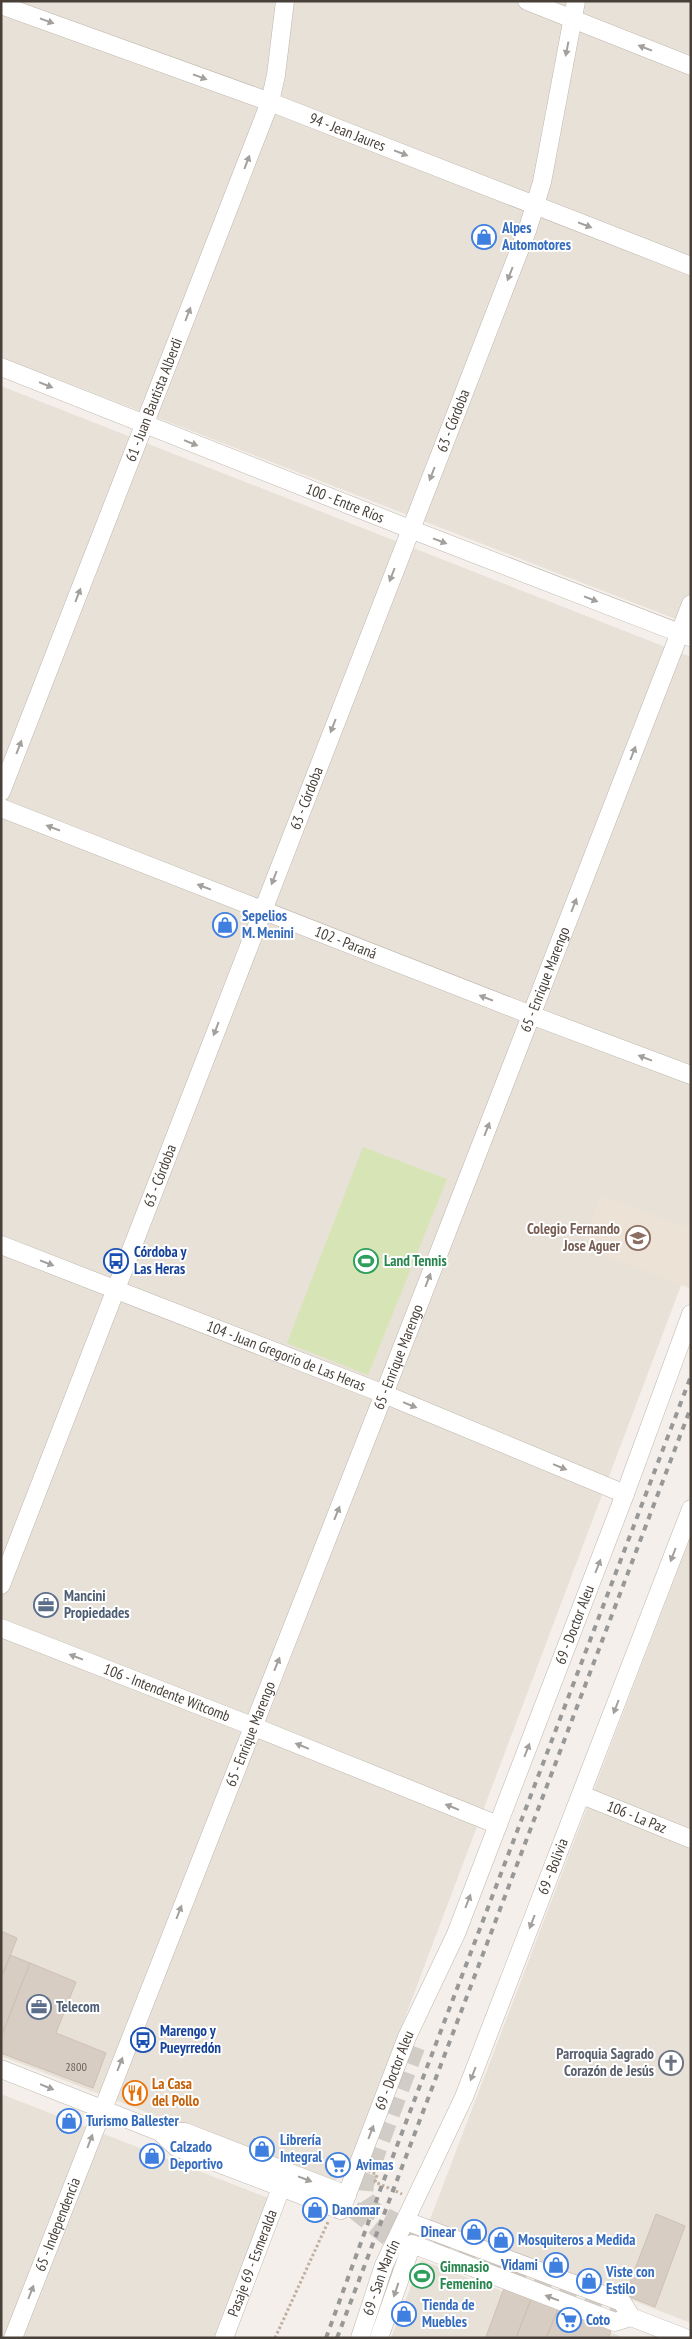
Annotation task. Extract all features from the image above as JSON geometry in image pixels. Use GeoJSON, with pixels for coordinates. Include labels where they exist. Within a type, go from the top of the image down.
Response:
{"type":"FeatureCollection","features":[{"type":"Feature","properties":{"kind":"street","name":"61 - Juan Bautista Alberdi"},"geometry":{"type":"LineString","coordinates":[[1,792],[270,102],[276,75],[285,1]]}},
{"type":"Feature","properties":{"kind":"street"},"geometry":{"type":"LineString","coordinates":[[527,1],[691,66]]}},
{"type":"Feature","properties":{"kind":"street","name":"63 - Córdoba"},"geometry":{"type":"LineString","coordinates":[[1,1585],[117,1290],[535,206],[542,182],[576,1]]}},
{"type":"Feature","properties":{"kind":"street","name":"94 - Jean Jaures"},"geometry":{"type":"LineString","coordinates":[[1,5],[270,102],[691,266]]}},
{"type":"Feature","properties":{"kind":"street","name":"100 - Entre Ríos"},"geometry":{"type":"LineString","coordinates":[[1,367],[410,529],[685,635]]}},
{"type":"Feature","properties":{"kind":"street","name":"65 - Enrique Marengo"},"geometry":{"type":"LineString","coordinates":[[102,2109],[384,1394],[531,1015],[685,635],[691,604]]}},
{"type":"Feature","properties":{"kind":"street","name":"102 - Paraná"},"geometry":{"type":"LineString","coordinates":[[1,808],[531,1015],[691,1075]]}},
{"type":"Feature","properties":{"kind":"street","name":"104 - Juan Gregorio de Las Heras"},"geometry":{"type":"LineString","coordinates":[[1,1245],[384,1394],[626,1494]]}},
{"type":"Feature","properties":{"kind":"street","name":"69 - Doctor Aleu"},"geometry":{"type":"LineString","coordinates":[[416,2047],[456,1934],[626,1494],[691,1314]]}},
{"type":"Feature","properties":{"kind":"street","name":"69 - Bolivia"},"geometry":{"type":"LineString","coordinates":[[406,2221],[464,2097],[691,1510]]}},
{"type":"Feature","properties":{"kind":"street","name":"106 - Intendente Witcomb"},"geometry":{"type":"LineString","coordinates":[[1,1628],[498,1825]]}},
{"type":"Feature","properties":{"kind":"street","name":"106 - La Paz"},"geometry":{"type":"LineString","coordinates":[[582,1796],[691,1838]]}},
{"type":"Feature","properties":{"kind":"street","name":"69 - Doctor Aleu"},"geometry":{"type":"LineString","coordinates":[[344,2203],[407,2037],[456,1934]]}},
{"type":"Feature","properties":{"kind":"street"},"geometry":{"type":"LineString","coordinates":[[1,2069],[160,2132],[176,2147],[281,2188],[344,2203]]}},
{"type":"Feature","properties":{"kind":"street","name":"65 - Independencia"},"geometry":{"type":"LineString","coordinates":[[13,2338],[102,2109]]}},
{"type":"Feature","properties":{"kind":"street"},"geometry":{"type":"LineString","coordinates":[[160,2132],[185,2132],[344,2203]]}},
{"type":"Feature","properties":{"kind":"street","name":"Pasaje 69 - Esmeralda"},"geometry":{"type":"LineString","coordinates":[[224,2338],[281,2188]]}},
{"type":"Feature","properties":{"kind":"street"},"geometry":{"type":"LineString","coordinates":[[406,2221],[622,2302],[631,2317],[685,2338]]}},
{"type":"Feature","properties":{"kind":"street","name":"69 - San Martín"},"geometry":{"type":"LineString","coordinates":[[360,2338],[384,2265],[406,2221]]}},
{"type":"Feature","properties":{"kind":"street","name":"69 - San Martín"},"geometry":{"type":"LineString","coordinates":[[379,2338],[412,2244],[615,2322],[631,2317]]}},
{"type":"Feature","properties":{"kind":"path"},"geometry":{"type":"LineString","coordinates":[[364,2168],[378,2175],[375,2182],[416,2200]]}},
{"type":"Feature","properties":{"kind":"path"},"geometry":{"type":"LineString","coordinates":[[275,2338],[330,2218],[344,2203]]}},
{"type":"Feature","properties":{"kind":"shaded area"},"geometry":{"type":"Polygon","coordinates":[[[1,1],[691,1],[691,625],[1,357],[1,1]]]}},
{"type":"Feature","properties":{"kind":"shaded area"},"geometry":{"type":"Polygon","coordinates":[[[1,386],[691,657],[691,1259],[346,2174],[330,2183],[1,2056],[1,386]]]}},
{"type":"Feature","properties":{"kind":"shaded area","name":"Colegio Fernando Jose Aguer"},"geometry":{"type":"Polygon","coordinates":[[[601,1195],[691,1229],[689,1288],[581,1247],[601,1195]]]}},
{"type":"Feature","properties":{"kind":"shaded area"},"geometry":{"type":"Polygon","coordinates":[[[691,1535],[691,2323],[429,2222],[691,1535]]]}},
{"type":"Feature","properties":{"kind":"shaded area"},"geometry":{"type":"Polygon","coordinates":[[[1,2094],[271,2199],[218,2338],[1,2338],[1,2094]]]}},
{"type":"Feature","properties":{"kind":"shaded area"},"geometry":{"type":"Polygon","coordinates":[[[421,2260],[625,2338],[391,2338],[421,2260]]]}},
{"type":"Feature","properties":{"kind":"green space","name":"Land Tennis"},"geometry":{"type":"Polygon","coordinates":[[[363,1147],[447,1179],[368,1375],[287,1343],[363,1147]]]}},
{"type":"Feature","properties":{"kind":"building"},"geometry":{"type":"Polygon","coordinates":[[[1,1931],[17,1938],[4,1972],[1,1971],[1,1931]]]}},
{"type":"Feature","properties":{"kind":"building"},"geometry":{"type":"Polygon","coordinates":[[[10,1955],[30,1963],[1,2037],[1,1978],[10,1955]]]}},
{"type":"Feature","properties":{"kind":"building","name":"Telecom"},"geometry":{"type":"Polygon","coordinates":[[[30,1963],[76,1982],[56,2033],[106,2053],[93,2088],[1,2053],[1,2037],[30,1963]]]}},
{"type":"Feature","properties":{"kind":"building"},"geometry":{"type":"Polygon","coordinates":[[[656,2214],[685,2226],[655,2307],[625,2295],[656,2214]]]}},
{"type":"Feature","properties":{"kind":"building"},"geometry":{"type":"Polygon","coordinates":[[[504,2288],[531,2299],[516,2338],[486,2337],[504,2288]]]}},
{"type":"Feature","properties":{"kind":"building"},"geometry":{"type":"Polygon","coordinates":[[[531,2299],[558,2309],[546,2338],[516,2338],[531,2299]]]}},
{"type":"Feature","properties":{"kind":"building","name":"Coto"},"geometry":{"type":"Polygon","coordinates":[[[558,2309],[611,2330],[609,2338],[546,2338],[558,2309]]]}},
{"type":"Feature","properties":{"kind":"tunnel"},"geometry":{"type":"LineString","coordinates":[[416,2047],[365,2184],[364,2196],[373,2210],[424,2237],[631,2317]]}},
{"type":"Feature","properties":{"kind":"tunnel"},"geometry":{"type":"LineString","coordinates":[[329,2197],[353,2209],[393,2241],[397,2249],[396,2258],[370,2338]]}},
{"type":"Feature","properties":{"kind":"railway"},"geometry":{"type":"LineString","coordinates":[[326,2338],[382,2185],[691,1376]]}},
{"type":"Feature","properties":{"kind":"railway"},"geometry":{"type":"LineString","coordinates":[[337,2338],[691,1407]]}},
{"type":"Feature","properties":{"kind":"place","name":"Alpes Automotores"},"geometry":{"type":"Point","coordinates":[484,237]}},
{"type":"Feature","properties":{"kind":"place","name":"Sepelios M. Menini"},"geometry":{"type":"Point","coordinates":[225,925]}},
{"type":"Feature","properties":{"kind":"place","name":"Colegio Fernando Jose Aguer"},"geometry":{"type":"Point","coordinates":[638,1238]}},
{"type":"Feature","properties":{"kind":"place","name":"Córdoba y Las Heras"},"geometry":{"type":"Point","coordinates":[116,1261]}},
{"type":"Feature","properties":{"kind":"place","name":"Land Tennis"},"geometry":{"type":"Point","coordinates":[366,1261]}},
{"type":"Feature","properties":{"kind":"place","name":"Mancini Propiedades"},"geometry":{"type":"Point","coordinates":[46,1605]}},
{"type":"Feature","properties":{"kind":"place","name":"Telecom"},"geometry":{"type":"Point","coordinates":[39,2007]}},
{"type":"Feature","properties":{"kind":"place","name":"Marengo y Pueyrredón"},"geometry":{"type":"Point","coordinates":[143,2040]}},
{"type":"Feature","properties":{"kind":"place","name":"Parroquia Sagrado Corazón de Jesús"},"geometry":{"type":"Point","coordinates":[671,2063]}},
{"type":"Feature","properties":{"kind":"place","name":"La Casa del Pollo"},"geometry":{"type":"Point","coordinates":[135,2093]}},
{"type":"Feature","properties":{"kind":"place","name":"Turismo Ballester"},"geometry":{"type":"Point","coordinates":[69,2121]}},
{"type":"Feature","properties":{"kind":"place","name":"Librería Integral"},"geometry":{"type":"Point","coordinates":[262,2149]}},
{"type":"Feature","properties":{"kind":"place","name":"Calzado Deportivo"},"geometry":{"type":"Point","coordinates":[152,2156]}},
{"type":"Feature","properties":{"kind":"place","name":"Avimas"},"geometry":{"type":"Point","coordinates":[338,2165]}},
{"type":"Feature","properties":{"kind":"place","name":"Danomar"},"geometry":{"type":"Point","coordinates":[315,2210]}},
{"type":"Feature","properties":{"kind":"place","name":"Dinear"},"geometry":{"type":"Point","coordinates":[474,2232]}},
{"type":"Feature","properties":{"kind":"place","name":"Mosquiteros a Medida"},"geometry":{"type":"Point","coordinates":[501,2240]}},
{"type":"Feature","properties":{"kind":"place","name":"Vidami"},"geometry":{"type":"Point","coordinates":[556,2265]}},
{"type":"Feature","properties":{"kind":"place","name":"Gimnasio Femenino"},"geometry":{"type":"Point","coordinates":[422,2276]}},
{"type":"Feature","properties":{"kind":"place","name":"Viste con Estilo"},"geometry":{"type":"Point","coordinates":[589,2281]}},
{"type":"Feature","properties":{"kind":"place","name":"Tienda de Muebles"},"geometry":{"type":"Point","coordinates":[404,2314]}},
{"type":"Feature","properties":{"kind":"place","name":"Coto"},"geometry":{"type":"Point","coordinates":[569,2320]}}]}
